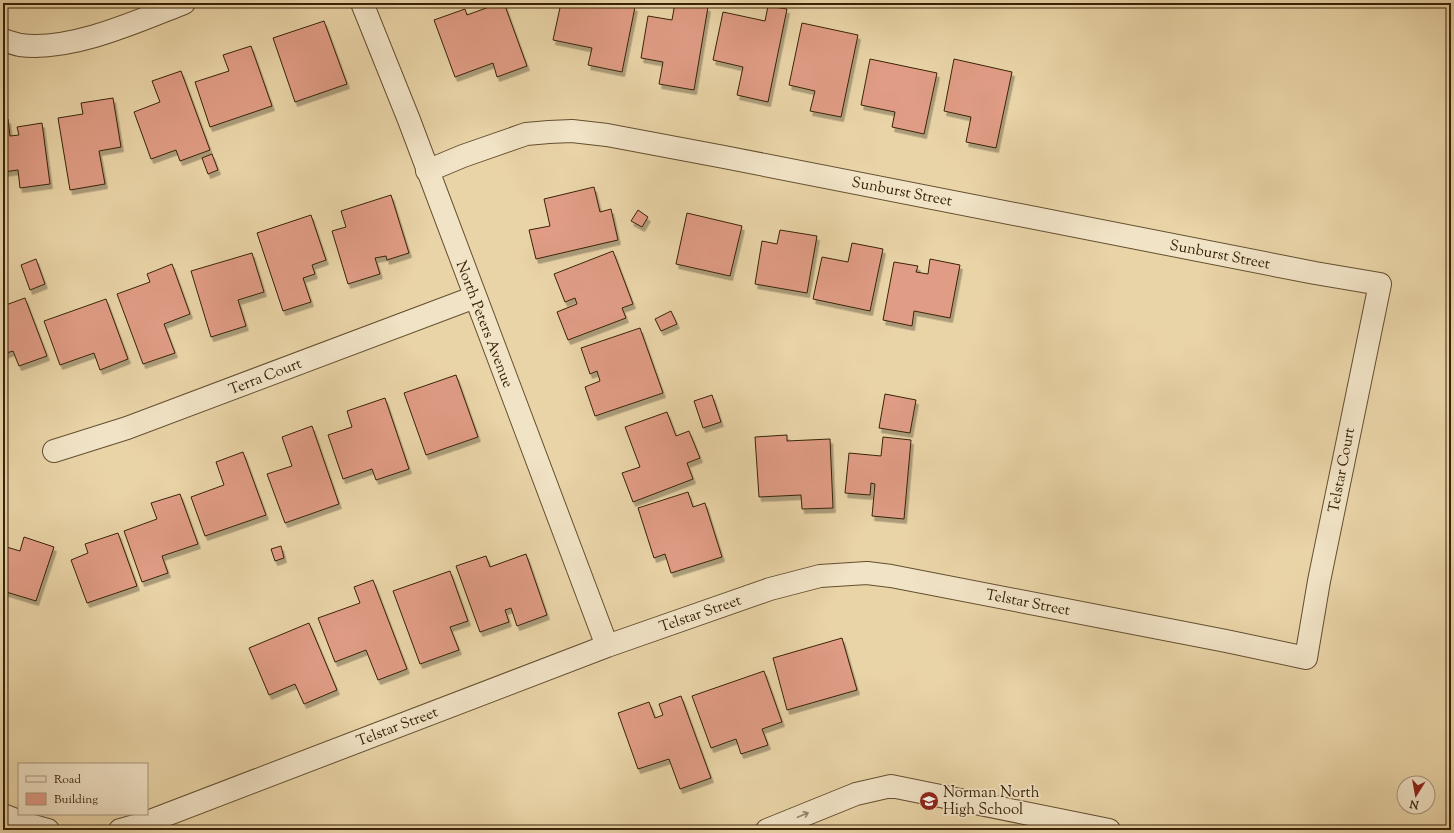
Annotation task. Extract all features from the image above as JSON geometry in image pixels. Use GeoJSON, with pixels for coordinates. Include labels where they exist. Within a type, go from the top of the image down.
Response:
{"type":"FeatureCollection","features":[{"type":"Feature","properties":{"kind":"street"},"geometry":{"type":"LineString","coordinates":[[3,40],[19,45],[39,46],[70,42],[108,32],[184,3]]}},
{"type":"Feature","properties":{"kind":"street","name":"North Peters Avenue"},"geometry":{"type":"LineString","coordinates":[[362,3],[409,120],[607,646]]}},
{"type":"Feature","properties":{"kind":"street","name":"Sunburst Street"},"geometry":{"type":"LineString","coordinates":[[428,172],[463,156],[526,134],[572,131],[607,135],[724,156],[1316,273],[1380,284]]}},
{"type":"Feature","properties":{"kind":"street","name":"Telstar Court"},"geometry":{"type":"LineString","coordinates":[[1306,658],[1320,574],[1380,284]]}},
{"type":"Feature","properties":{"kind":"street","name":"Terra Court"},"geometry":{"type":"LineString","coordinates":[[54,451],[127,428],[475,297]]}},
{"type":"Feature","properties":{"kind":"street","name":"Telstar Street"},"geometry":{"type":"LineString","coordinates":[[120,830],[144,823],[607,646],[770,589],[820,576],[867,573],[928,582],[1306,658]]}},
{"type":"Feature","properties":{"kind":"street"},"geometry":{"type":"LineString","coordinates":[[767,830],[856,794],[891,786],[1109,830]]}},
{"type":"Feature","properties":{"kind":"street"},"geometry":{"type":"LineString","coordinates":[[3,815],[23,823],[48,830]]}},
{"type":"Feature","properties":{"kind":"building"},"geometry":{"type":"Polygon","coordinates":[[[500,3],[504,3],[527,66],[497,77],[493,63],[455,77],[434,20],[465,9],[467,15],[500,3]]]}},
{"type":"Feature","properties":{"kind":"building"},"geometry":{"type":"Polygon","coordinates":[[[561,3],[615,3],[635,7],[622,72],[588,65],[592,48],[553,40],[561,3]]]}},
{"type":"Feature","properties":{"kind":"building"},"geometry":{"type":"Polygon","coordinates":[[[675,3],[686,3],[708,7],[694,90],[659,84],[663,62],[641,58],[648,16],[672,20],[675,3]]]}},
{"type":"Feature","properties":{"kind":"building"},"geometry":{"type":"Polygon","coordinates":[[[768,6],[787,9],[768,102],[737,95],[743,67],[713,60],[723,12],[765,21],[768,6]]]}},
{"type":"Feature","properties":{"kind":"building"},"geometry":{"type":"Polygon","coordinates":[[[324,21],[347,84],[295,102],[273,38],[324,21]]]}},
{"type":"Feature","properties":{"kind":"building"},"geometry":{"type":"Polygon","coordinates":[[[802,23],[858,35],[841,117],[810,111],[815,91],[789,85],[802,23]]]}},
{"type":"Feature","properties":{"kind":"building"},"geometry":{"type":"Polygon","coordinates":[[[251,46],[272,106],[210,127],[195,82],[229,71],[223,55],[251,46]]]}},
{"type":"Feature","properties":{"kind":"building"},"geometry":{"type":"Polygon","coordinates":[[[870,59],[937,73],[924,134],[892,127],[895,112],[861,105],[870,59]]]}},
{"type":"Feature","properties":{"kind":"building"},"geometry":{"type":"Polygon","coordinates":[[[954,59],[1012,72],[996,148],[966,142],[971,117],[944,111],[954,59]]]}},
{"type":"Feature","properties":{"kind":"building"},"geometry":{"type":"Polygon","coordinates":[[[181,71],[210,150],[180,161],[176,150],[151,159],[134,112],[160,102],[152,81],[181,71]]]}},
{"type":"Feature","properties":{"kind":"building"},"geometry":{"type":"Polygon","coordinates":[[[113,98],[121,147],[99,151],[105,184],[70,190],[58,118],[83,114],[81,103],[113,98]]]}},
{"type":"Feature","properties":{"kind":"building"},"geometry":{"type":"Polygon","coordinates":[[[8,119],[10,136],[19,135],[17,127],[42,123],[50,184],[20,188],[18,170],[3,172],[3,120],[8,119]]]}},
{"type":"Feature","properties":{"kind":"building"},"geometry":{"type":"Polygon","coordinates":[[[212,154],[218,170],[208,174],[202,158],[212,154]]]}},
{"type":"Feature","properties":{"kind":"building"},"geometry":{"type":"Polygon","coordinates":[[[594,187],[600,212],[611,209],[618,240],[536,259],[529,230],[550,226],[544,199],[594,187]]]}},
{"type":"Feature","properties":{"kind":"building"},"geometry":{"type":"Polygon","coordinates":[[[391,195],[409,253],[387,260],[386,256],[375,258],[380,274],[348,284],[332,231],[346,227],[341,211],[391,195]]]}},
{"type":"Feature","properties":{"kind":"building"},"geometry":{"type":"Polygon","coordinates":[[[638,210],[648,217],[642,227],[631,221],[638,210]]]}},
{"type":"Feature","properties":{"kind":"building"},"geometry":{"type":"Polygon","coordinates":[[[687,213],[742,226],[730,276],[676,264],[687,213]]]}},
{"type":"Feature","properties":{"kind":"building"},"geometry":{"type":"Polygon","coordinates":[[[311,215],[326,260],[312,265],[315,274],[303,278],[311,302],[283,311],[257,233],[311,215]]]}},
{"type":"Feature","properties":{"kind":"building"},"geometry":{"type":"Polygon","coordinates":[[[780,230],[817,236],[807,293],[755,284],[762,241],[777,244],[780,230]]]}},
{"type":"Feature","properties":{"kind":"building"},"geometry":{"type":"Polygon","coordinates":[[[852,243],[883,249],[870,311],[813,299],[822,257],[848,262],[852,243]]]}},
{"type":"Feature","properties":{"kind":"building"},"geometry":{"type":"Polygon","coordinates":[[[613,251],[633,304],[622,308],[626,318],[568,340],[557,312],[577,304],[575,298],[565,302],[554,274],[613,251]]]}},
{"type":"Feature","properties":{"kind":"building"},"geometry":{"type":"Polygon","coordinates":[[[252,253],[264,292],[238,300],[246,326],[211,337],[191,271],[252,253]]]}},
{"type":"Feature","properties":{"kind":"building"},"geometry":{"type":"Polygon","coordinates":[[[36,259],[45,284],[30,290],[21,265],[36,259]]]}},
{"type":"Feature","properties":{"kind":"building"},"geometry":{"type":"Polygon","coordinates":[[[930,259],[960,265],[950,318],[914,311],[912,326],[883,320],[894,262],[918,266],[916,272],[928,274],[930,259]]]}},
{"type":"Feature","properties":{"kind":"building"},"geometry":{"type":"Polygon","coordinates":[[[172,264],[190,314],[164,324],[175,353],[143,364],[117,294],[150,282],[147,274],[172,264]]]}},
{"type":"Feature","properties":{"kind":"building"},"geometry":{"type":"Polygon","coordinates":[[[25,298],[47,356],[19,366],[13,351],[3,354],[3,306],[25,298]]]}},
{"type":"Feature","properties":{"kind":"building"},"geometry":{"type":"Polygon","coordinates":[[[106,299],[128,359],[100,370],[94,353],[60,365],[44,321],[106,299]]]}},
{"type":"Feature","properties":{"kind":"building"},"geometry":{"type":"Polygon","coordinates":[[[671,311],[677,324],[661,331],[655,319],[671,311]]]}},
{"type":"Feature","properties":{"kind":"building"},"geometry":{"type":"Polygon","coordinates":[[[640,328],[663,393],[595,416],[585,387],[600,381],[597,371],[590,374],[581,348],[640,328]]]}},
{"type":"Feature","properties":{"kind":"building"},"geometry":{"type":"Polygon","coordinates":[[[456,375],[478,437],[426,455],[404,393],[456,375]]]}},
{"type":"Feature","properties":{"kind":"building"},"geometry":{"type":"Polygon","coordinates":[[[885,394],[916,400],[910,433],[879,428],[885,394]]]}},
{"type":"Feature","properties":{"kind":"building"},"geometry":{"type":"Polygon","coordinates":[[[712,395],[721,422],[703,428],[694,401],[712,395]]]}},
{"type":"Feature","properties":{"kind":"building"},"geometry":{"type":"Polygon","coordinates":[[[385,398],[409,469],[376,480],[372,469],[343,479],[328,435],[352,427],[347,411],[385,398]]]}},
{"type":"Feature","properties":{"kind":"building"},"geometry":{"type":"Polygon","coordinates":[[[667,412],[676,436],[689,431],[700,458],[687,463],[693,479],[633,502],[622,473],[640,467],[625,427],[667,412]]]}},
{"type":"Feature","properties":{"kind":"building"},"geometry":{"type":"Polygon","coordinates":[[[312,426],[339,504],[285,523],[267,474],[292,466],[282,437],[312,426]]]}},
{"type":"Feature","properties":{"kind":"building"},"geometry":{"type":"Polygon","coordinates":[[[787,435],[787,441],[830,439],[833,508],[802,509],[801,495],[759,497],[755,437],[787,435]]]}},
{"type":"Feature","properties":{"kind":"building"},"geometry":{"type":"Polygon","coordinates":[[[883,437],[911,440],[904,519],[872,516],[875,484],[871,483],[870,495],[845,493],[849,453],[881,456],[883,437]]]}},
{"type":"Feature","properties":{"kind":"building"},"geometry":{"type":"Polygon","coordinates":[[[243,452],[266,515],[205,536],[191,497],[224,485],[216,462],[243,452]]]}},
{"type":"Feature","properties":{"kind":"building"},"geometry":{"type":"Polygon","coordinates":[[[688,492],[693,507],[705,503],[722,557],[671,573],[665,554],[654,558],[638,508],[688,492]]]}},
{"type":"Feature","properties":{"kind":"building"},"geometry":{"type":"Polygon","coordinates":[[[180,494],[198,544],[162,556],[168,573],[142,582],[124,531],[157,519],[151,503],[180,494]]]}},
{"type":"Feature","properties":{"kind":"building"},"geometry":{"type":"Polygon","coordinates":[[[118,533],[137,586],[87,603],[71,560],[88,553],[85,544],[118,533]]]}},
{"type":"Feature","properties":{"kind":"building"},"geometry":{"type":"Polygon","coordinates":[[[24,537],[54,547],[36,601],[3,591],[3,546],[20,551],[24,537]]]}},
{"type":"Feature","properties":{"kind":"building"},"geometry":{"type":"Polygon","coordinates":[[[281,546],[284,558],[275,561],[271,549],[281,546]]]}},
{"type":"Feature","properties":{"kind":"building"},"geometry":{"type":"Polygon","coordinates":[[[526,554],[547,615],[517,626],[511,608],[505,610],[509,622],[480,632],[456,566],[486,556],[490,567],[526,554]]]}},
{"type":"Feature","properties":{"kind":"building"},"geometry":{"type":"Polygon","coordinates":[[[450,571],[468,621],[450,627],[459,650],[420,664],[393,591],[450,571]]]}},
{"type":"Feature","properties":{"kind":"building"},"geometry":{"type":"Polygon","coordinates":[[[373,580],[407,669],[378,680],[366,650],[335,662],[318,618],[360,603],[354,587],[373,580]]]}},
{"type":"Feature","properties":{"kind":"building"},"geometry":{"type":"Polygon","coordinates":[[[309,623],[337,690],[304,704],[295,684],[269,695],[249,648],[309,623]]]}},
{"type":"Feature","properties":{"kind":"building"},"geometry":{"type":"Polygon","coordinates":[[[842,638],[857,690],[787,710],[773,658],[842,638]]]}},
{"type":"Feature","properties":{"kind":"building"},"geometry":{"type":"Polygon","coordinates":[[[764,671],[782,722],[762,729],[768,745],[741,754],[736,739],[711,748],[692,696],[764,671]]]}},
{"type":"Feature","properties":{"kind":"building"},"geometry":{"type":"Polygon","coordinates":[[[681,696],[711,778],[680,789],[669,759],[638,769],[618,713],[649,702],[655,718],[663,715],[659,704],[681,696]]]}},
{"type":"Feature","properties":{"kind":"place","name":"Norman North High School"},"geometry":{"type":"Point","coordinates":[929,801]}}]}
